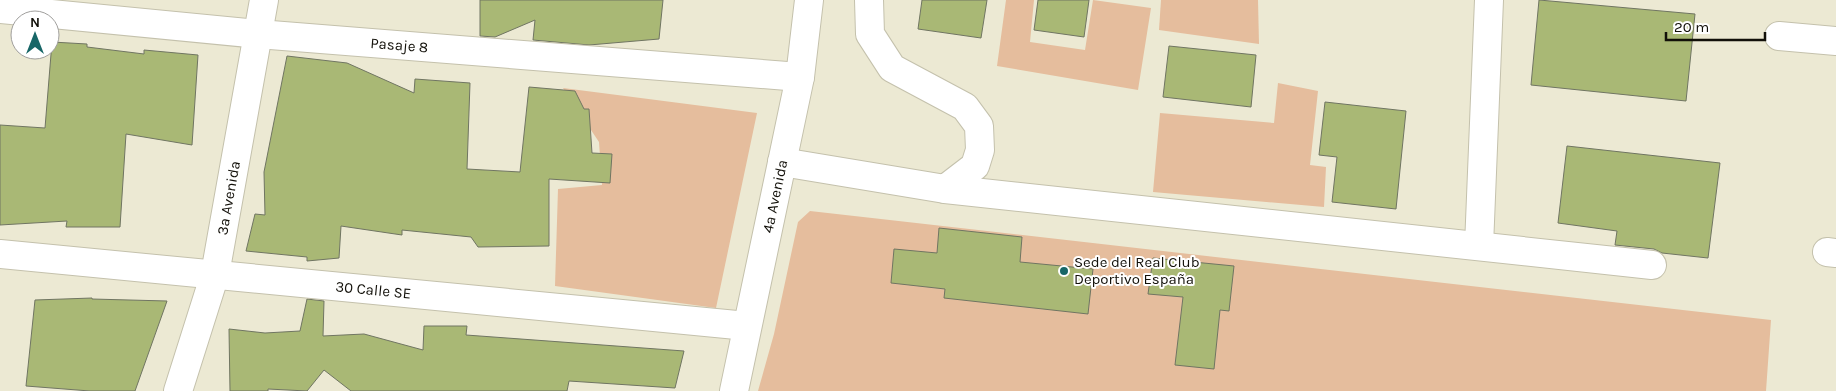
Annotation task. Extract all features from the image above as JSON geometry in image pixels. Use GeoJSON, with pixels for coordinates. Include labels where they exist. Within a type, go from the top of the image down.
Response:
{"type":"FeatureCollection","features":[{"type":"Feature","properties":{"kind":"street","name":"3a Avenida"},"geometry":{"type":"LineString","coordinates":[[178,391],[215,274],[264,0]]}},
{"type":"Feature","properties":{"kind":"street","name":"4a Avenida"},"geometry":{"type":"LineString","coordinates":[[734,391],[800,77],[809,0]]}},
{"type":"Feature","properties":{"kind":"street"},"geometry":{"type":"LineString","coordinates":[[869,0],[870,34],[892,68],[965,107],[979,126],[980,150],[975,166],[945,189]]}},
{"type":"Feature","properties":{"kind":"street"},"geometry":{"type":"LineString","coordinates":[[1479,246],[1489,0]]}},
{"type":"Feature","properties":{"kind":"street","name":"Pasaje 8"},"geometry":{"type":"LineString","coordinates":[[0,9],[258,34],[800,77]]}},
{"type":"Feature","properties":{"kind":"street"},"geometry":{"type":"LineString","coordinates":[[1779,36],[1836,41]]}},
{"type":"Feature","properties":{"kind":"street"},"geometry":{"type":"LineString","coordinates":[[782,162],[945,189],[1652,266]]}},
{"type":"Feature","properties":{"kind":"street","name":"30 Calle SE"},"geometry":{"type":"LineString","coordinates":[[0,254],[747,326]]}},
{"type":"Feature","properties":{"kind":"shaded area"},"geometry":{"type":"Polygon","coordinates":[[[1006,0],[1034,0],[1030,42],[1085,50],[1093,0],[1151,8],[1138,90],[997,66],[1006,0]]]}},
{"type":"Feature","properties":{"kind":"shaded area"},"geometry":{"type":"Polygon","coordinates":[[[1161,0],[1258,0],[1259,44],[1159,30],[1161,0]]]}},
{"type":"Feature","properties":{"kind":"shaded area"},"geometry":{"type":"Polygon","coordinates":[[[1278,83],[1318,91],[1310,165],[1326,167],[1324,207],[1153,192],[1160,113],[1274,123],[1278,83]]]}},
{"type":"Feature","properties":{"kind":"shaded area"},"geometry":{"type":"Polygon","coordinates":[[[563,88],[757,113],[716,308],[555,286],[558,189],[602,185],[599,142],[563,88]]]}},
{"type":"Feature","properties":{"kind":"shaded area","name":"Sede del Real Club Deportivo España"},"geometry":{"type":"Polygon","coordinates":[[[810,211],[1771,320],[1766,391],[758,391],[774,334],[798,222],[810,211]]]}},
{"type":"Feature","properties":{"kind":"building"},"geometry":{"type":"Polygon","coordinates":[[[480,0],[663,0],[659,39],[589,45],[533,40],[535,20],[495,37],[480,36],[480,0]]]}},
{"type":"Feature","properties":{"kind":"building"},"geometry":{"type":"Polygon","coordinates":[[[922,0],[987,0],[981,38],[918,29],[922,0]]]}},
{"type":"Feature","properties":{"kind":"building"},"geometry":{"type":"Polygon","coordinates":[[[1038,0],[1089,0],[1084,37],[1034,30],[1038,0]]]}},
{"type":"Feature","properties":{"kind":"building"},"geometry":{"type":"Polygon","coordinates":[[[1539,0],[1695,14],[1686,101],[1531,85],[1539,0]]]}},
{"type":"Feature","properties":{"kind":"building"},"geometry":{"type":"Polygon","coordinates":[[[60,42],[87,44],[87,47],[144,54],[144,50],[198,55],[192,145],[126,134],[120,227],[66,227],[67,221],[0,225],[0,125],[45,128],[51,60],[60,60],[60,42]]]}},
{"type":"Feature","properties":{"kind":"building"},"geometry":{"type":"Polygon","coordinates":[[[1169,46],[1256,55],[1251,107],[1163,97],[1169,46]]]}},
{"type":"Feature","properties":{"kind":"building"},"geometry":{"type":"Polygon","coordinates":[[[287,56],[347,63],[414,93],[415,79],[470,83],[467,169],[520,172],[529,87],[575,91],[584,109],[589,109],[592,153],[612,154],[610,183],[549,179],[549,246],[478,247],[471,237],[402,230],[402,235],[341,226],[339,258],[307,261],[307,257],[246,251],[255,214],[265,215],[264,172],[287,56]]]}},
{"type":"Feature","properties":{"kind":"building"},"geometry":{"type":"Polygon","coordinates":[[[1325,102],[1406,111],[1396,209],[1332,202],[1337,157],[1319,155],[1325,102]]]}},
{"type":"Feature","properties":{"kind":"building"},"geometry":{"type":"Polygon","coordinates":[[[1567,146],[1720,163],[1708,258],[1615,245],[1617,231],[1558,223],[1567,146]]]}},
{"type":"Feature","properties":{"kind":"building"},"geometry":{"type":"Polygon","coordinates":[[[939,228],[1022,237],[1020,262],[1093,269],[1088,314],[944,298],[945,289],[891,283],[894,249],[937,253],[939,228]]]}},
{"type":"Feature","properties":{"kind":"building"},"geometry":{"type":"Polygon","coordinates":[[[1153,258],[1234,266],[1229,311],[1220,310],[1214,369],[1175,365],[1183,297],[1148,294],[1153,258]]]}},
{"type":"Feature","properties":{"kind":"building"},"geometry":{"type":"Polygon","coordinates":[[[92,298],[167,301],[135,391],[90,391],[26,386],[35,300],[92,298]]]}},
{"type":"Feature","properties":{"kind":"building"},"geometry":{"type":"Polygon","coordinates":[[[307,299],[324,301],[323,336],[364,334],[423,350],[424,326],[467,326],[466,335],[684,351],[675,388],[569,381],[567,391],[351,391],[324,370],[307,391],[268,389],[268,391],[230,391],[229,329],[265,333],[300,331],[307,299]]]}},
{"type":"Feature","properties":{"kind":"place","name":"Sede del Real Club Deportivo España"},"geometry":{"type":"Point","coordinates":[1064,271]}}]}
